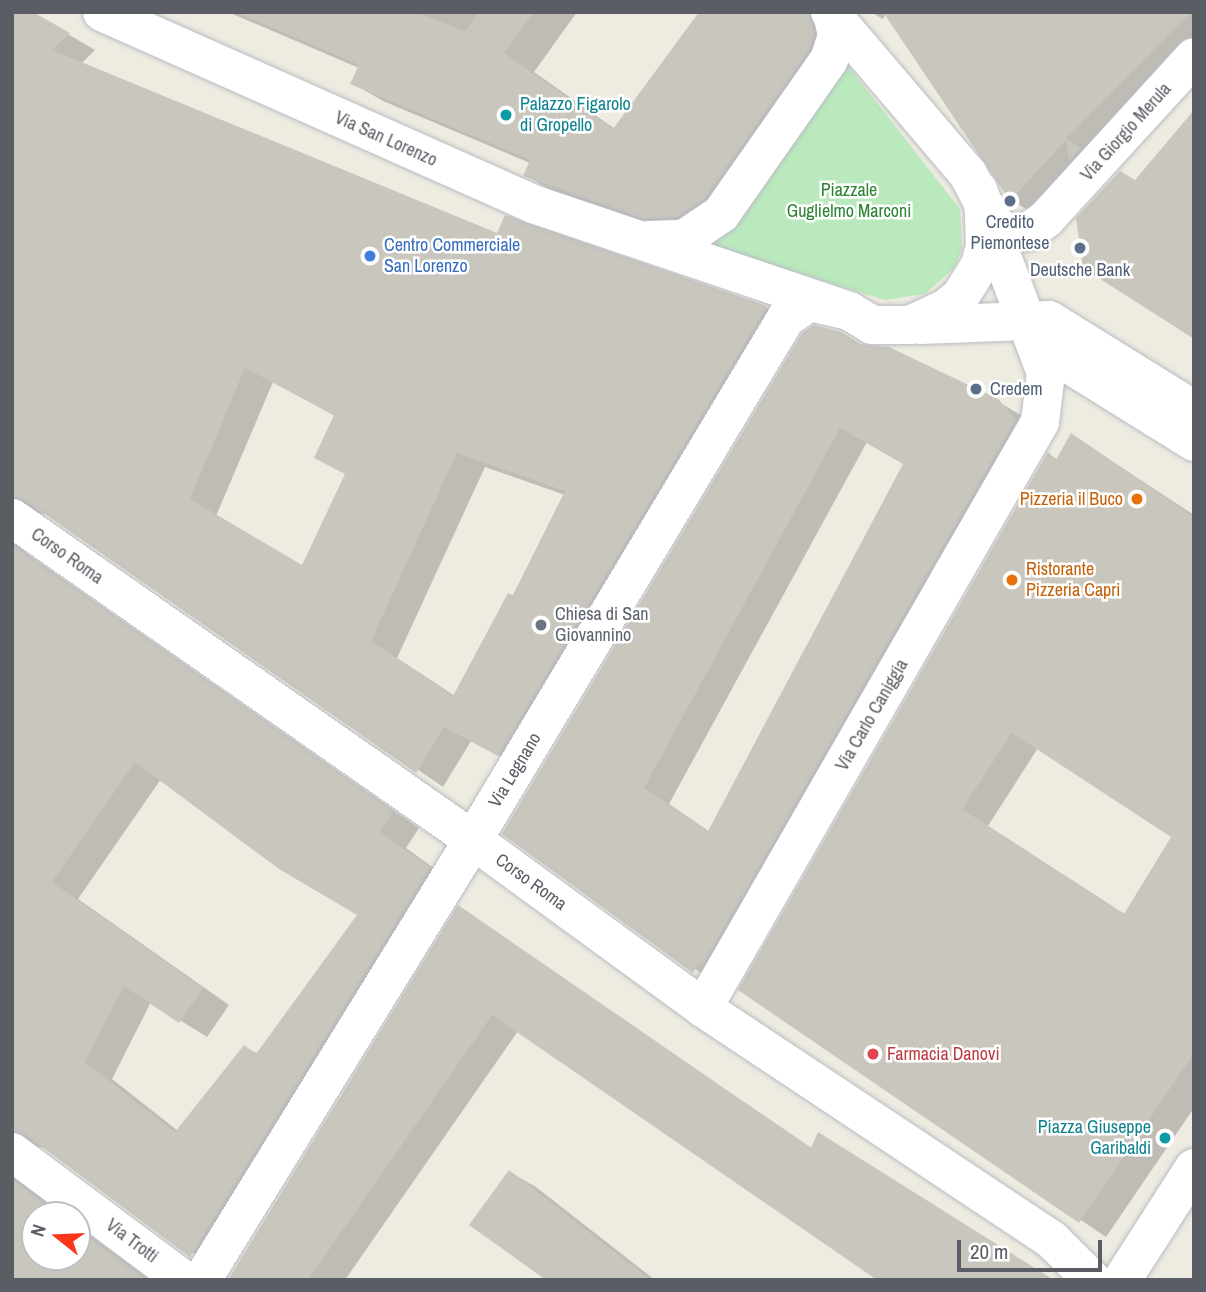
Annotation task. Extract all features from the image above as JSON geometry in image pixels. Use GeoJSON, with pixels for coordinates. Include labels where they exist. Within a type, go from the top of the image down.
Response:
{"type":"FeatureCollection","features":[{"type":"Feature","properties":{"kind":"street","name":"Via San Lorenzo"},"geometry":{"type":"LineString","coordinates":[[102,12],[533,204],[849,311]]}},
{"type":"Feature","properties":{"kind":"street"},"geometry":{"type":"LineString","coordinates":[[621,235],[676,241],[716,220],[829,60],[837,34],[831,13]]}},
{"type":"Feature","properties":{"kind":"street"},"geometry":{"type":"LineString","coordinates":[[831,13],[978,190],[1003,232],[1036,328],[1047,382],[1040,422]]}},
{"type":"Feature","properties":{"kind":"street","name":"Via Giorgio Merula"},"geometry":{"type":"LineString","coordinates":[[1003,232],[1028,231],[1058,206],[1194,57]]}},
{"type":"Feature","properties":{"kind":"street"},"geometry":{"type":"LineString","coordinates":[[910,325],[946,309],[960,297],[980,265],[987,227],[978,190]]}},
{"type":"Feature","properties":{"kind":"street"},"geometry":{"type":"LineString","coordinates":[[978,190],[1036,328]]}},
{"type":"Feature","properties":{"kind":"street","name":"Via Legnano"},"geometry":{"type":"LineString","coordinates":[[202,1280],[473,840],[786,318],[810,302],[849,311]]}},
{"type":"Feature","properties":{"kind":"street"},"geometry":{"type":"LineString","coordinates":[[849,311],[872,325],[1036,328],[1103,369],[1194,410]]}},
{"type":"Feature","properties":{"kind":"street"},"geometry":{"type":"LineString","coordinates":[[1040,422],[1103,369]]}},
{"type":"Feature","properties":{"kind":"street"},"geometry":{"type":"LineString","coordinates":[[1103,369],[1194,442]]}},
{"type":"Feature","properties":{"kind":"street","name":"Via Carlo Caniggia"},"geometry":{"type":"LineString","coordinates":[[703,1007],[1040,422]]}},
{"type":"Feature","properties":{"kind":"street","name":"Corso Roma"},"geometry":{"type":"LineString","coordinates":[[12,518],[473,840],[703,1007],[1052,1240],[1092,1280]]}},
{"type":"Feature","properties":{"kind":"street","name":"Via Trotti"},"geometry":{"type":"LineString","coordinates":[[12,1152],[184,1280]]}},
{"type":"Feature","properties":{"kind":"street"},"geometry":{"type":"LineString","coordinates":[[1122,1280],[1194,1168]]}},
{"type":"Feature","properties":{"kind":"green space","name":"Piazzale Guglielmo Marconi"},"geometry":{"type":"Polygon","coordinates":[[[844,61],[960,209],[962,249],[954,268],[925,294],[885,300],[712,246],[844,61]]]}},
{"type":"Feature","properties":{"kind":"building"},"geometry":{"type":"Polygon","coordinates":[[[12,12],[33,12],[70,33],[52,50],[497,233],[505,215],[767,306],[498,756],[444,727],[416,773],[25,500],[12,496],[12,12]],[[245,368],[190,499],[302,565],[345,474],[314,458],[334,415],[245,368]],[[457,453],[371,641],[453,696],[508,593],[513,595],[565,491],[457,453]]]}},
{"type":"Feature","properties":{"kind":"building","name":"Palazzo Figarolo di Gropello"},"geometry":{"type":"Polygon","coordinates":[[[235,12],[415,12],[465,31],[479,12],[534,12],[504,53],[613,129],[699,12],[809,12],[814,34],[809,50],[705,198],[677,217],[645,219],[523,176],[530,160],[350,84],[359,65],[235,12]]]}},
{"type":"Feature","properties":{"kind":"building"},"geometry":{"type":"Polygon","coordinates":[[[883,12],[1191,12],[1066,139],[1081,148],[1069,161],[1066,140],[1010,201],[883,12]]]}},
{"type":"Feature","properties":{"kind":"building"},"geometry":{"type":"Polygon","coordinates":[[[1194,110],[1194,339],[1083,268],[1076,218],[1120,171],[1135,180],[1194,110]]]}},
{"type":"Feature","properties":{"kind":"building"},"geometry":{"type":"Polygon","coordinates":[[[814,325],[841,332],[861,344],[889,347],[998,399],[1016,419],[702,966],[699,964],[693,973],[502,834],[802,333],[814,325]],[[840,428],[644,788],[708,831],[903,464],[840,428]]]}},
{"type":"Feature","properties":{"kind":"building"},"geometry":{"type":"Polygon","coordinates":[[[1071,433],[1194,517],[1194,1053],[1079,1223],[738,990],[1048,452],[1056,460],[1071,433]],[[1012,733],[962,809],[1124,914],[1171,837],[1012,733]]]}},
{"type":"Feature","properties":{"kind":"building"},"geometry":{"type":"Polygon","coordinates":[[[12,545],[393,811],[380,832],[430,867],[190,1257],[25,1134],[12,1131],[12,545]],[[135,762],[52,882],[203,988],[179,1023],[124,986],[85,1062],[175,1132],[244,1045],[256,1054],[357,915],[279,869],[135,762]]]}},
{"type":"Feature","properties":{"kind":"building"},"geometry":{"type":"Polygon","coordinates":[[[458,905],[811,1148],[818,1132],[1054,1280],[877,1280],[492,1015],[308,1280],[228,1280],[458,905]]]}},
{"type":"Feature","properties":{"kind":"building"},"geometry":{"type":"Polygon","coordinates":[[[509,1170],[651,1280],[546,1280],[469,1225],[509,1170]]]}},
{"type":"Feature","properties":{"kind":"building"},"geometry":{"type":"Polygon","coordinates":[[[12,1179],[41,1201],[21,1201],[21,1271],[91,1271],[91,1238],[147,1280],[12,1280],[12,1179]]]}},
{"type":"Feature","properties":{"kind":"place","name":"Palazzo Figarolo di Gropello"},"geometry":{"type":"Point","coordinates":[506,115]}},
{"type":"Feature","properties":{"kind":"place","name":"Credito Piemontese"},"geometry":{"type":"Point","coordinates":[1010,201]}},
{"type":"Feature","properties":{"kind":"place","name":"Deutsche Bank"},"geometry":{"type":"Point","coordinates":[1080,248]}},
{"type":"Feature","properties":{"kind":"place","name":"Centro Commerciale San Lorenzo"},"geometry":{"type":"Point","coordinates":[370,256]}},
{"type":"Feature","properties":{"kind":"place","name":"Credem"},"geometry":{"type":"Point","coordinates":[976,389]}},
{"type":"Feature","properties":{"kind":"place","name":"Pizzeria il Buco"},"geometry":{"type":"Point","coordinates":[1137,499]}},
{"type":"Feature","properties":{"kind":"place","name":"Ristorante Pizzeria Capri"},"geometry":{"type":"Point","coordinates":[1012,580]}},
{"type":"Feature","properties":{"kind":"place","name":"Chiesa di San Giovannino"},"geometry":{"type":"Point","coordinates":[541,625]}},
{"type":"Feature","properties":{"kind":"place","name":"Farmacia Danovi"},"geometry":{"type":"Point","coordinates":[873,1054]}},
{"type":"Feature","properties":{"kind":"place","name":"Piazza Giuseppe Garibaldi"},"geometry":{"type":"Point","coordinates":[1165,1138]}}]}
